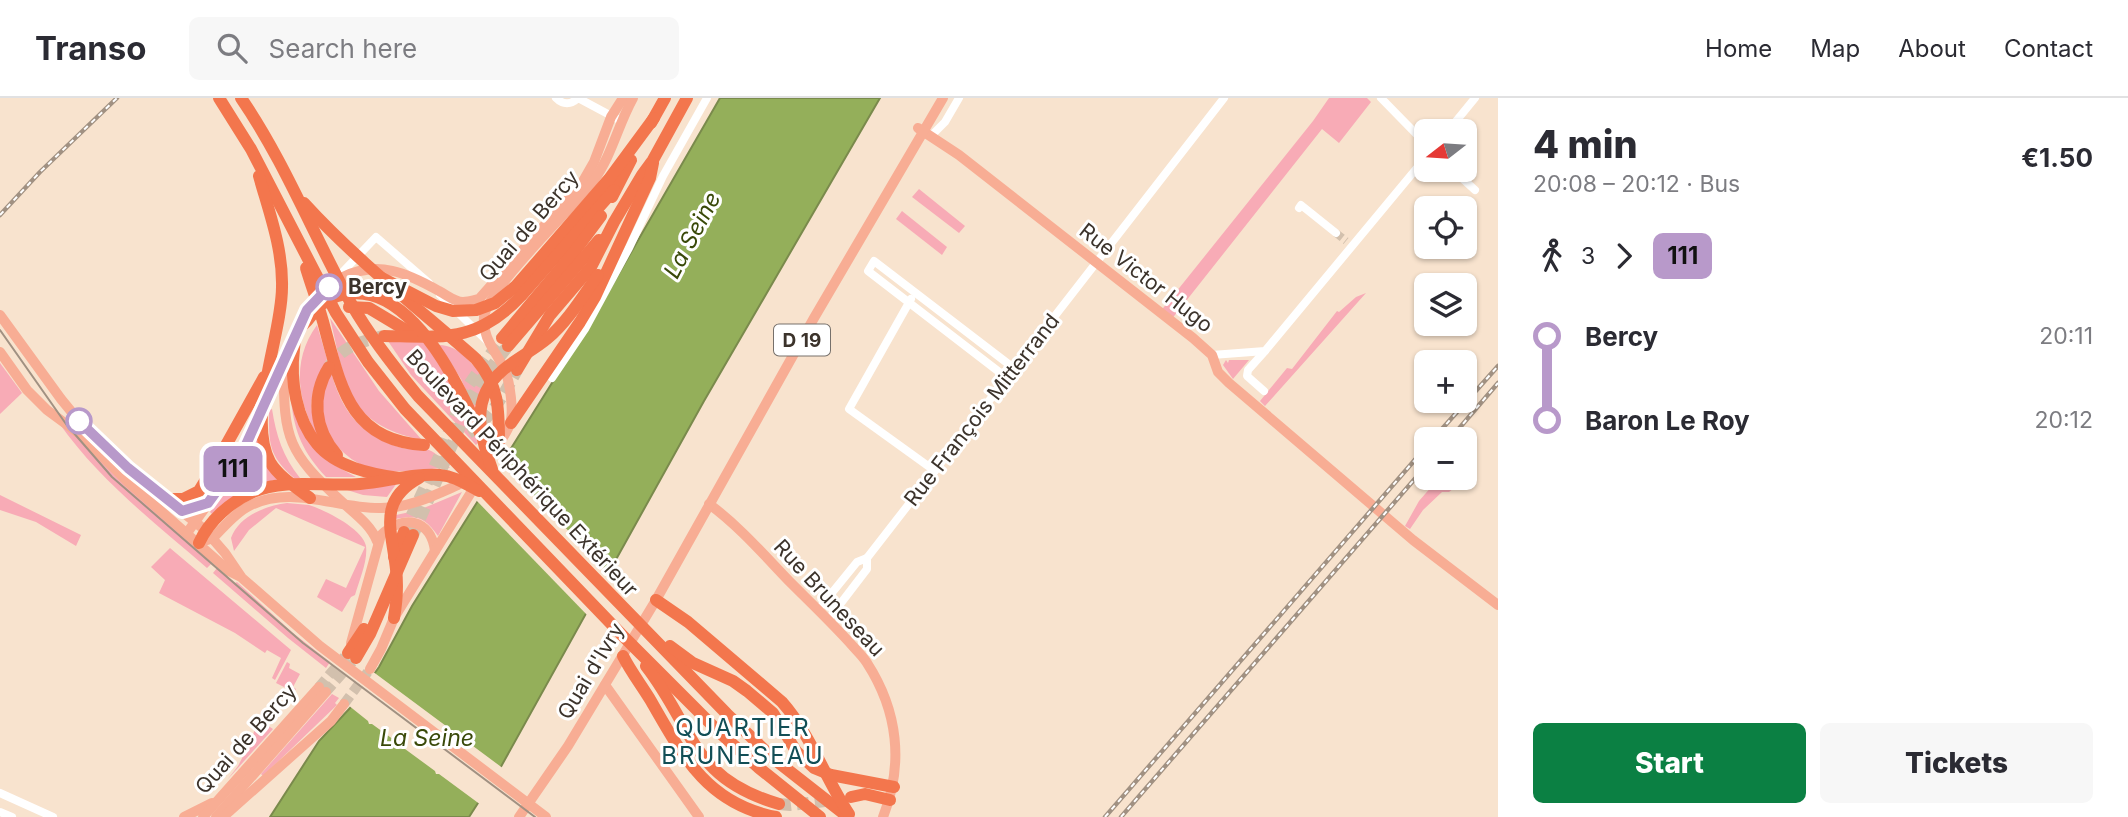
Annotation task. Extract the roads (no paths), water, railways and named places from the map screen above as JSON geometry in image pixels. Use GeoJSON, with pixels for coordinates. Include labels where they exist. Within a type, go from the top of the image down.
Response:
{"type":"FeatureCollection","features":[{"type":"Feature","properties":{"kind":"highway"},"geometry":{"type":"LineString","coordinates":[[219,98],[251,149],[336,313],[360,350],[405,408],[662,680],[744,755],[820,817]]}},
{"type":"Feature","properties":{"kind":"highway","name":"Boulevard Périphérique Extérieur"},"geometry":{"type":"LineString","coordinates":[[241,98],[266,139],[342,287],[418,396],[479,443],[493,474],[704,691],[774,759],[849,817]]}},
{"type":"Feature","properties":{"kind":"highway"},"geometry":{"type":"LineString","coordinates":[[614,222],[505,342],[601,217],[665,98]]}},
{"type":"Feature","properties":{"kind":"highway"},"geometry":{"type":"LineString","coordinates":[[517,370],[550,315],[591,267],[614,222],[653,160],[687,98]]}},
{"type":"Feature","properties":{"kind":"highway"},"geometry":{"type":"LineString","coordinates":[[382,278],[436,306],[453,311],[465,312],[495,303],[516,286],[609,179],[654,118]]}},
{"type":"Feature","properties":{"kind":"highway"},"geometry":{"type":"LineString","coordinates":[[251,149],[274,230],[282,274],[279,318],[267,370],[263,408],[264,440],[267,454],[277,470],[310,498]]}},
{"type":"Feature","properties":{"kind":"highway"},"geometry":{"type":"LineString","coordinates":[[511,423],[580,322],[650,178],[653,160]]}},
{"type":"Feature","properties":{"kind":"highway"},"geometry":{"type":"LineString","coordinates":[[292,190],[382,278],[476,359],[490,378],[499,408],[497,447]]}},
{"type":"Feature","properties":{"kind":"highway"},"geometry":{"type":"LineString","coordinates":[[380,340],[417,333],[435,337],[465,333],[480,328],[507,311],[614,190]]}},
{"type":"Feature","properties":{"kind":"highway"},"geometry":{"type":"LineString","coordinates":[[293,231],[324,323],[339,379],[351,406],[373,429],[401,442],[424,445]]}},
{"type":"Feature","properties":{"kind":"highway"},"geometry":{"type":"LineString","coordinates":[[479,443],[479,419],[488,388],[503,369],[559,328],[618,246]]}},
{"type":"Feature","properties":{"kind":"highway"},"geometry":{"type":"LineString","coordinates":[[399,478],[371,474],[334,458],[318,445],[307,428],[297,403],[293,379],[296,333],[321,305],[333,298],[359,292],[386,301],[431,345],[450,371],[479,443]]}},
{"type":"Feature","properties":{"kind":"highway"},"geometry":{"type":"LineString","coordinates":[[329,367],[319,388],[317,413],[328,444],[353,467]]}},
{"type":"Feature","properties":{"kind":"highway"},"geometry":{"type":"LineString","coordinates":[[167,499],[183,499],[199,491],[267,370]]}},
{"type":"Feature","properties":{"kind":"highway"},"geometry":{"type":"LineString","coordinates":[[199,543],[204,530],[232,505],[253,492],[283,485],[339,485],[427,475],[449,476],[489,496]]}},
{"type":"Feature","properties":{"kind":"highway"},"geometry":{"type":"LineString","coordinates":[[394,618],[398,594],[389,525],[390,511],[403,489],[427,475]]}},
{"type":"Feature","properties":{"kind":"highway"},"geometry":{"type":"LineString","coordinates":[[352,656],[409,533]]}},
{"type":"Feature","properties":{"kind":"highway"},"geometry":{"type":"LineString","coordinates":[[656,600],[688,622],[794,715],[849,817]]}},
{"type":"Feature","properties":{"kind":"highway"},"geometry":{"type":"LineString","coordinates":[[631,615],[693,663],[733,681],[747,691],[773,713],[803,759],[821,772],[892,793]]}},
{"type":"Feature","properties":{"kind":"highway"},"geometry":{"type":"LineString","coordinates":[[623,656],[680,752],[697,774],[732,801],[751,810],[777,811]]}},
{"type":"Feature","properties":{"kind":"highway"},"geometry":{"type":"LineString","coordinates":[[662,680],[699,755],[711,768],[738,788],[777,811]]}},
{"type":"Feature","properties":{"kind":"highway"},"geometry":{"type":"LineString","coordinates":[[851,797],[892,793]]}},
{"type":"Feature","properties":{"kind":"main road","name":"Quai de Bercy"},"geometry":{"type":"LineString","coordinates":[[511,423],[511,403],[505,371],[485,338],[484,317],[487,305],[595,178],[608,157],[623,98]]}},
{"type":"Feature","properties":{"kind":"main road","name":"Quai de Bercy"},"geometry":{"type":"LineString","coordinates":[[334,282],[361,271],[385,269],[402,273],[460,302],[479,299],[582,184],[616,119],[633,98]]}},
{"type":"Feature","properties":{"kind":"main road","name":"D 19"},"geometry":{"type":"LineString","coordinates":[[924,132],[936,98]]}},
{"type":"Feature","properties":{"kind":"main road","name":"D 19"},"geometry":{"type":"LineString","coordinates":[[709,504],[895,176],[899,162],[924,132],[943,98]]}},
{"type":"Feature","properties":{"kind":"main road","name":"Rue Victor Hugo"},"geometry":{"type":"LineString","coordinates":[[924,132],[948,147],[1193,338],[1212,355],[1219,372],[1229,383],[1413,540],[1498,605]]}},
{"type":"Feature","properties":{"kind":"main road"},"geometry":{"type":"LineString","coordinates":[[204,530],[208,503],[244,449],[307,310],[334,282]]}},
{"type":"Feature","properties":{"kind":"main road"},"geometry":{"type":"LineString","coordinates":[[0,315],[79,421],[128,468],[204,530],[242,578],[295,626],[544,814],[557,817]]}},
{"type":"Feature","properties":{"kind":"main road"},"geometry":{"type":"LineString","coordinates":[[0,352],[27,390],[47,410],[80,435],[116,471],[229,571],[242,578]]}},
{"type":"Feature","properties":{"kind":"main road"},"geometry":{"type":"LineString","coordinates":[[284,360],[284,404],[291,443],[314,476],[369,526],[377,541]]}},
{"type":"Feature","properties":{"kind":"main road"},"geometry":{"type":"LineString","coordinates":[[497,447],[511,423]]}},
{"type":"Feature","properties":{"kind":"main road"},"geometry":{"type":"LineString","coordinates":[[187,533],[204,530],[262,501],[287,496],[380,508],[418,502],[458,485]]}},
{"type":"Feature","properties":{"kind":"main road"},"geometry":{"type":"LineString","coordinates":[[370,669],[394,618],[470,494]]}},
{"type":"Feature","properties":{"kind":"main road"},"geometry":{"type":"LineString","coordinates":[[182,511],[208,503]]}},
{"type":"Feature","properties":{"kind":"main road","name":"Rue Bruneseau"},"geometry":{"type":"LineString","coordinates":[[709,504],[822,606],[867,662],[880,686],[895,736],[892,793],[883,817]]}},
{"type":"Feature","properties":{"kind":"main road","name":"Quai d'Ivry"},"geometry":{"type":"LineString","coordinates":[[519,817],[547,778],[623,656],[709,504]]}},
{"type":"Feature","properties":{"kind":"main road"},"geometry":{"type":"LineString","coordinates":[[352,656],[377,541],[387,529],[396,524],[414,523],[428,529],[435,551]]}},
{"type":"Feature","properties":{"kind":"main road"},"geometry":{"type":"LineString","coordinates":[[605,685],[699,817]]}},
{"type":"Feature","properties":{"kind":"main road","name":"Quai de Bercy"},"geometry":{"type":"LineString","coordinates":[[203,817],[323,689],[216,817]]}},
{"type":"Feature","properties":{"kind":"main road","name":"Quai de Bercy"},"geometry":{"type":"LineString","coordinates":[[239,803],[331,721],[344,704]]}},
{"type":"Feature","properties":{"kind":"main road"},"geometry":{"type":"LineString","coordinates":[[186,816],[215,802]]}},
{"type":"Feature","properties":{"kind":"main road"},"geometry":{"type":"LineString","coordinates":[[223,817],[239,803]]}},
{"type":"Feature","properties":{"kind":"main road"},"geometry":{"type":"LineString","coordinates":[[229,817],[239,803]]}},
{"type":"Feature","properties":{"kind":"street"},"geometry":{"type":"LineString","coordinates":[[556,98],[566,104],[578,98],[616,119]]}},
{"type":"Feature","properties":{"kind":"street"},"geometry":{"type":"LineString","coordinates":[[552,378],[585,329],[629,248],[663,176],[707,98]]}},
{"type":"Feature","properties":{"kind":"street"},"geometry":{"type":"LineString","coordinates":[[924,132],[945,122],[959,98]]}},
{"type":"Feature","properties":{"kind":"street","name":"Rue François Mitterrand"},"geometry":{"type":"LineString","coordinates":[[822,606],[857,562],[867,558],[1224,98]]}},
{"type":"Feature","properties":{"kind":"street"},"geometry":{"type":"LineString","coordinates":[[1381,98],[1414,132]]}},
{"type":"Feature","properties":{"kind":"street"},"geometry":{"type":"LineString","coordinates":[[1458,119],[1475,98]]}},
{"type":"Feature","properties":{"kind":"street"},"geometry":{"type":"LineString","coordinates":[[1264,391],[1247,376],[1248,370],[1349,244],[1414,171]]}},
{"type":"Feature","properties":{"kind":"street"},"geometry":{"type":"LineString","coordinates":[[1466,182],[1475,190]]}},
{"type":"Feature","properties":{"kind":"street"},"geometry":{"type":"LineString","coordinates":[[1299,208],[1301,205],[1322,225],[1336,233]]}},
{"type":"Feature","properties":{"kind":"street"},"geometry":{"type":"LineString","coordinates":[[334,282],[376,236],[435,288],[485,338]]}},
{"type":"Feature","properties":{"kind":"street"},"geometry":{"type":"LineString","coordinates":[[1007,378],[868,271],[874,261],[1015,369]]}},
{"type":"Feature","properties":{"kind":"street"},"geometry":{"type":"LineString","coordinates":[[915,293],[849,409],[935,471]]}},
{"type":"Feature","properties":{"kind":"street"},"geometry":{"type":"LineString","coordinates":[[1212,355],[1265,351]]}},
{"type":"Feature","properties":{"kind":"street","name":"Rue François Mitterrand"},"geometry":{"type":"LineString","coordinates":[[831,615],[867,569],[867,558]]}},
{"type":"Feature","properties":{"kind":"street"},"geometry":{"type":"LineString","coordinates":[[843,581],[852,589]]}},
{"type":"Feature","properties":{"kind":"street"},"geometry":{"type":"LineString","coordinates":[[0,793],[53,817]]}},
{"type":"Feature","properties":{"kind":"street"},"geometry":{"type":"LineString","coordinates":[[0,812],[12,817]]}},
{"type":"Feature","properties":{"kind":"water","name":"La Seine"},"geometry":{"type":"Polygon","coordinates":[[[720,98],[880,98],[704,401],[498,772],[469,817],[270,817],[319,741],[350,708],[379,667],[412,606],[599,308],[720,98]]]}},
{"type":"Feature","properties":{"kind":"tunnel"},"geometry":{"type":"LineString","coordinates":[[1336,233],[1346,241]]}},
{"type":"Feature","properties":{"kind":"tunnel"},"geometry":{"type":"LineString","coordinates":[[329,367],[346,350],[383,336]]}},
{"type":"Feature","properties":{"kind":"tunnel"},"geometry":{"type":"LineString","coordinates":[[404,532],[439,457],[466,389],[502,338]]}},
{"type":"Feature","properties":{"kind":"tunnel"},"geometry":{"type":"LineString","coordinates":[[413,535],[474,394],[508,346]]}},
{"type":"Feature","properties":{"kind":"tunnel"},"geometry":{"type":"LineString","coordinates":[[452,440],[474,429],[483,421],[517,370]]}},
{"type":"Feature","properties":{"kind":"tunnel"},"geometry":{"type":"LineString","coordinates":[[319,687],[345,656]]}},
{"type":"Feature","properties":{"kind":"tunnel"},"geometry":{"type":"LineString","coordinates":[[326,692],[356,658]]}},
{"type":"Feature","properties":{"kind":"tunnel"},"geometry":{"type":"LineString","coordinates":[[344,704],[370,669]]}},
{"type":"Feature","properties":{"kind":"tunnel"},"geometry":{"type":"LineString","coordinates":[[779,804],[834,800]]}},
{"type":"Feature","properties":{"kind":"tram line"},"geometry":{"type":"LineString","coordinates":[[0,330],[66,424],[112,477],[303,643],[535,817]]}},
{"type":"Feature","properties":{"kind":"railway"},"geometry":{"type":"LineString","coordinates":[[0,215],[40,172],[117,98]]}},
{"type":"Feature","properties":{"kind":"railway"},"geometry":{"type":"LineString","coordinates":[[1444,427],[1498,366]]}},
{"type":"Feature","properties":{"kind":"railway"},"geometry":{"type":"LineString","coordinates":[[1460,427],[1498,383]]}},
{"type":"Feature","properties":{"kind":"railway"},"geometry":{"type":"LineString","coordinates":[[1105,817],[1414,461]]}},
{"type":"Feature","properties":{"kind":"railway"},"geometry":{"type":"LineString","coordinates":[[1121,817],[1414,480]]}},
{"type":"Feature","properties":{"kind":"place","name":"Bercy"},"geometry":{"type":"Point","coordinates":[329,287]}},
{"type":"Feature","properties":{"kind":"district","name":"QUARTIER BRUNESEAU"},"geometry":{"type":"Point","coordinates":[743,742]}}]}
